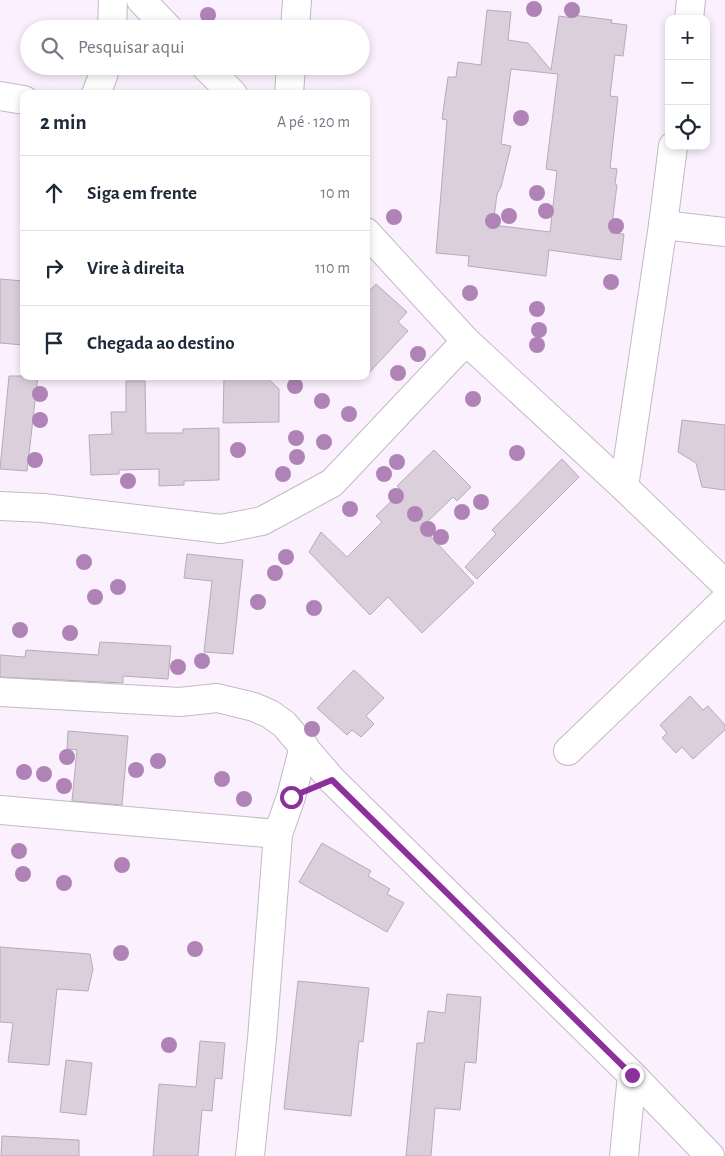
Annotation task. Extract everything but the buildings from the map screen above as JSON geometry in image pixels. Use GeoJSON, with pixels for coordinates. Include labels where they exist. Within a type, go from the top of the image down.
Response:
{"type":"FeatureCollection","features":[{"type":"Feature","properties":{"kind":"street"},"geometry":{"type":"LineString","coordinates":[[112,20],[113,0]]}},
{"type":"Feature","properties":{"kind":"street"},"geometry":{"type":"LineString","coordinates":[[141,0],[160,20]]}},
{"type":"Feature","properties":{"kind":"street"},"geometry":{"type":"LineString","coordinates":[[296,20],[298,0]]}},
{"type":"Feature","properties":{"kind":"street"},"geometry":{"type":"LineString","coordinates":[[689,15],[691,0]]}},
{"type":"Feature","properties":{"kind":"street"},"geometry":{"type":"LineString","coordinates":[[98,90],[103,75]]}},
{"type":"Feature","properties":{"kind":"street"},"geometry":{"type":"LineString","coordinates":[[215,75],[229,90]]}},
{"type":"Feature","properties":{"kind":"street"},"geometry":{"type":"LineString","coordinates":[[289,90],[290,75]]}},
{"type":"Feature","properties":{"kind":"street"},"geometry":{"type":"LineString","coordinates":[[0,96],[20,99]]}},
{"type":"Feature","properties":{"kind":"street"},"geometry":{"type":"LineString","coordinates":[[624,487],[672,150]]}},
{"type":"Feature","properties":{"kind":"street"},"geometry":{"type":"LineString","coordinates":[[663,225],[725,232]]}},
{"type":"Feature","properties":{"kind":"street"},"geometry":{"type":"LineString","coordinates":[[370,236],[466,341],[624,487],[725,584]]}},
{"type":"Feature","properties":{"kind":"street"},"geometry":{"type":"LineString","coordinates":[[0,506],[43,508],[221,529],[262,521],[332,482],[466,341]]}},
{"type":"Feature","properties":{"kind":"street"},"geometry":{"type":"LineString","coordinates":[[568,751],[725,600]]}},
{"type":"Feature","properties":{"kind":"street"},"geometry":{"type":"LineString","coordinates":[[0,692],[180,702],[218,698],[254,707],[270,714],[284,724],[332,780],[632,1075],[710,1156]]}},
{"type":"Feature","properties":{"kind":"street"},"geometry":{"type":"LineString","coordinates":[[250,1156],[262,1039],[278,834],[291,797],[304,746]]}},
{"type":"Feature","properties":{"kind":"street"},"geometry":{"type":"LineString","coordinates":[[291,797],[332,780]]}},
{"type":"Feature","properties":{"kind":"street"},"geometry":{"type":"LineString","coordinates":[[0,810],[278,834]]}},
{"type":"Feature","properties":{"kind":"street"},"geometry":{"type":"LineString","coordinates":[[624,1156],[632,1075]]}},
{"type":"Feature","properties":{"kind":"route"},"geometry":{"type":"LineString","coordinates":[[291,797],[332,780],[632,1075]]}}]}
